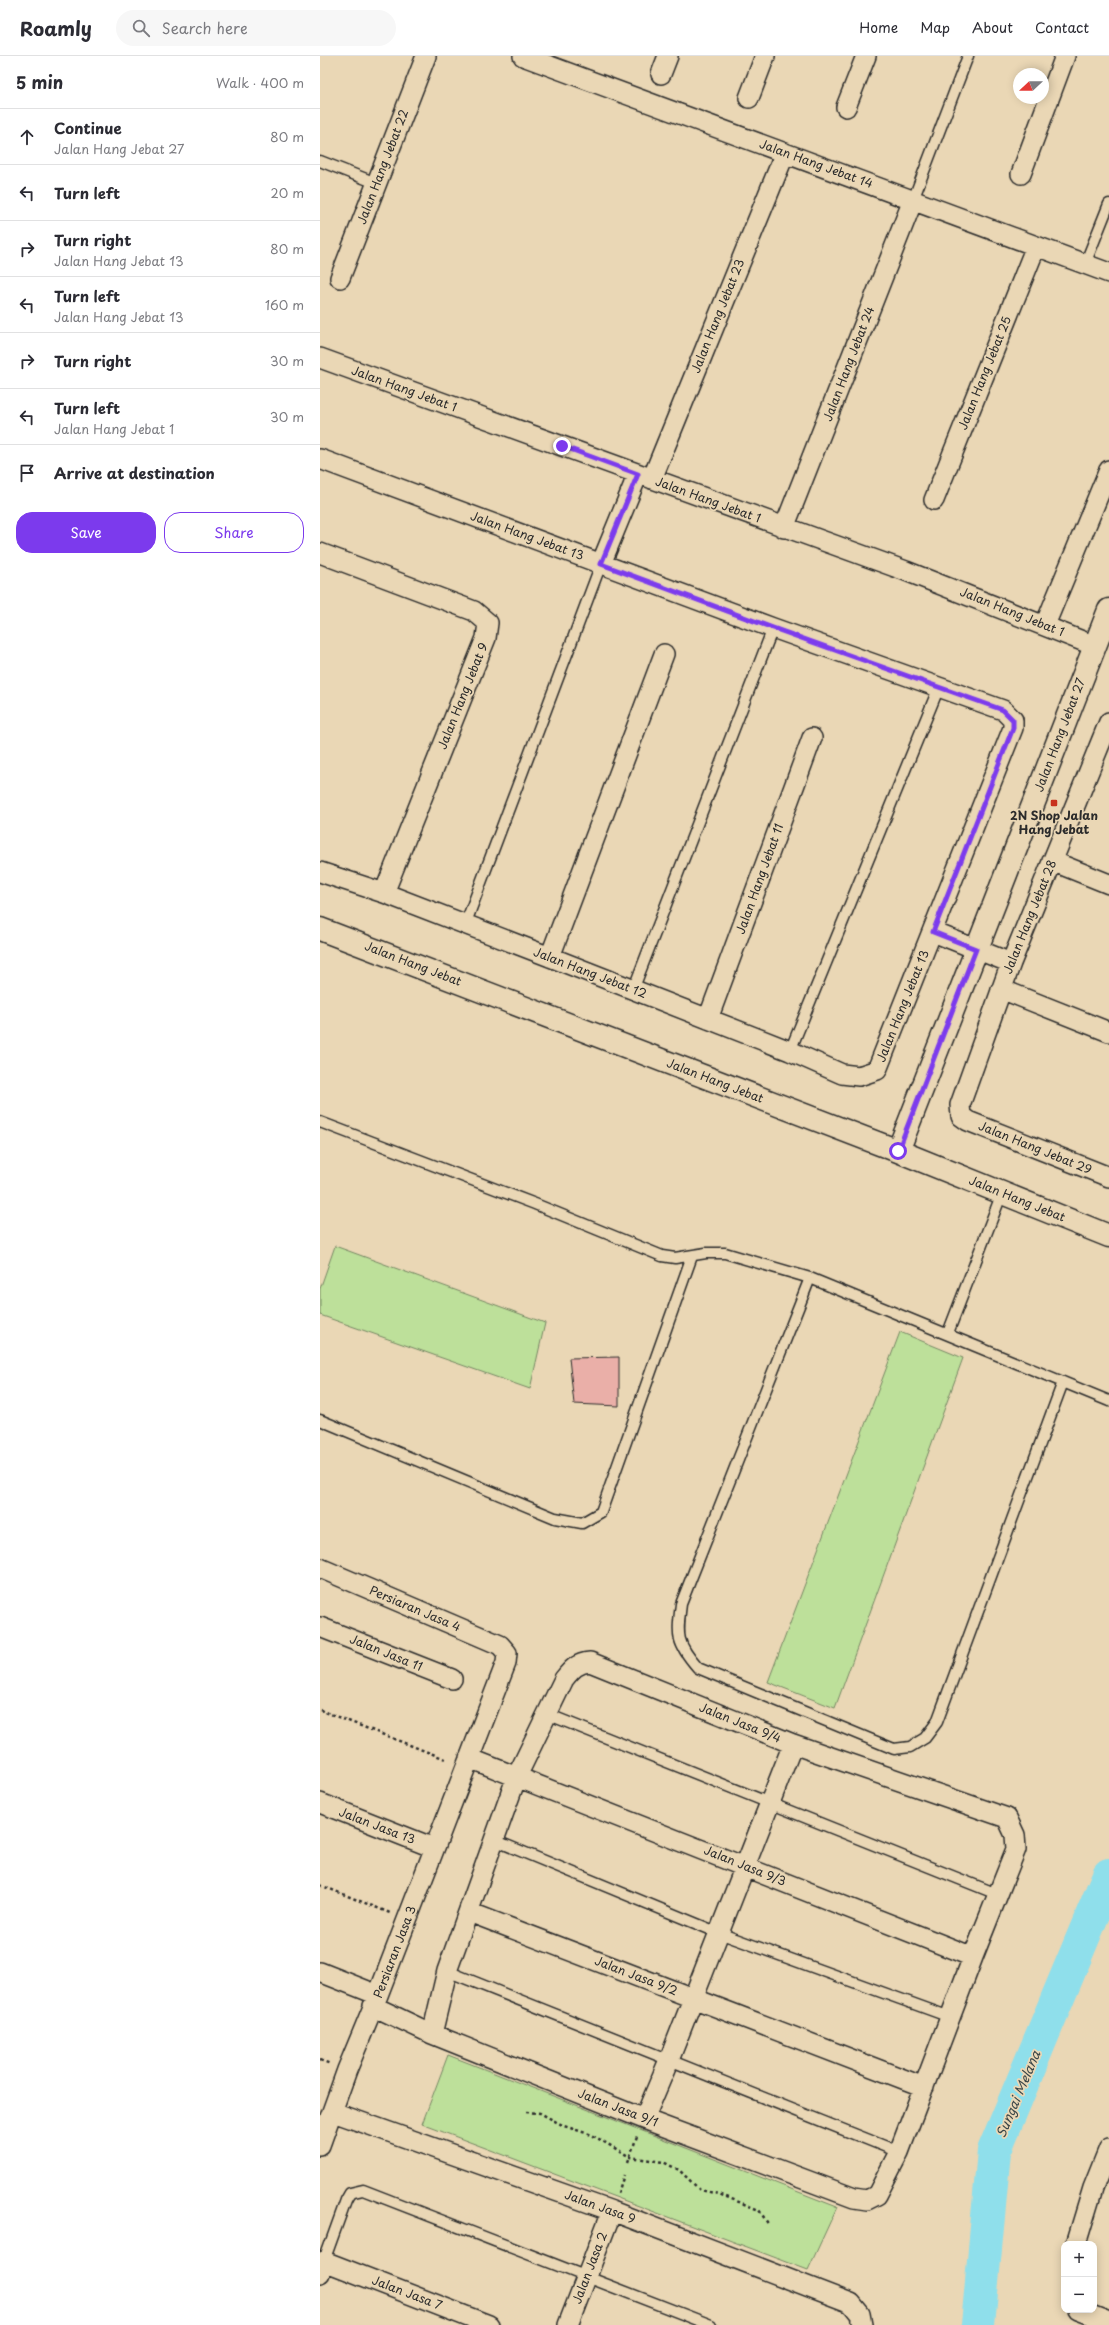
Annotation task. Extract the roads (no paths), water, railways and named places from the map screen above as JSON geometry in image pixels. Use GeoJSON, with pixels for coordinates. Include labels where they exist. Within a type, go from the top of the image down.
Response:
{"type":"FeatureCollection","features":[{"type":"Feature","properties":{"kind":"street","name":"Jalan Hang Jebat 22"},"geometry":{"type":"LineString","coordinates":[[340,278],[426,56]]}},
{"type":"Feature","properties":{"kind":"street","name":"Jalan Hang Jebat 14"},"geometry":{"type":"LineString","coordinates":[[523,56],[1109,273]]}},
{"type":"Feature","properties":{"kind":"street"},"geometry":{"type":"LineString","coordinates":[[661,74],[668,56]]}},
{"type":"Feature","properties":{"kind":"street"},"geometry":{"type":"LineString","coordinates":[[749,98],[765,56]]}},
{"type":"Feature","properties":{"kind":"street"},"geometry":{"type":"LineString","coordinates":[[846,107],[866,56]]}},
{"type":"Feature","properties":{"kind":"street"},"geometry":{"type":"LineString","coordinates":[[1021,174],[1065,56]]}},
{"type":"Feature","properties":{"kind":"street","name":"Jalan Hang Jebat 23"},"geometry":{"type":"LineString","coordinates":[[601,564],[645,477],[785,153]]}},
{"type":"Feature","properties":{"kind":"street","name":"Jalan Hang Jebat 24"},"geometry":{"type":"LineString","coordinates":[[784,528],[913,200]]}},
{"type":"Feature","properties":{"kind":"street","name":"Jalan Hang Jebat 25"},"geometry":{"type":"LineString","coordinates":[[934,500],[1036,246]]}},
{"type":"Feature","properties":{"kind":"street","name":"Jalan Hang Jebat 1"},"geometry":{"type":"LineString","coordinates":[[320,358],[784,528],[906,570],[1046,625],[1095,646]]}},
{"type":"Feature","properties":{"kind":"street","name":"Jalan Hang Jebat 13"},"geometry":{"type":"LineString","coordinates":[[320,459],[773,628],[1003,710],[1013,720],[1013,728],[877,1070],[859,1076]]}},
{"type":"Feature","properties":{"kind":"street"},"geometry":{"type":"LineString","coordinates":[[1046,625],[1109,470]]}},
{"type":"Feature","properties":{"kind":"street","name":"Jalan Hang Jebat 9"},"geometry":{"type":"LineString","coordinates":[[320,553],[474,611],[488,623],[486,638],[384,893]]}},
{"type":"Feature","properties":{"kind":"street","name":"Jalan Hang Jebat 27"},"geometry":{"type":"LineString","coordinates":[[898,1151],[1109,610]]}},
{"type":"Feature","properties":{"kind":"street"},"geometry":{"type":"LineString","coordinates":[[550,957],[664,654]]}},
{"type":"Feature","properties":{"kind":"street","name":"Jalan Hang Jebat 28"},"geometry":{"type":"LineString","coordinates":[[961,1116],[960,1105],[1001,989],[1052,861],[1107,733]]}},
{"type":"Feature","properties":{"kind":"street","name":"Jalan Hang Jebat 11"},"geometry":{"type":"LineString","coordinates":[[708,1019],[812,738]]}},
{"type":"Feature","properties":{"kind":"street"},"geometry":{"type":"LineString","coordinates":[[1052,861],[1109,884]]}},
{"type":"Feature","properties":{"kind":"street","name":"Jalan Hang Jebat 12"},"geometry":{"type":"LineString","coordinates":[[320,872],[384,893],[550,957],[790,1050],[842,1074],[859,1076]]}},
{"type":"Feature","properties":{"kind":"street","name":"Jalan Hang Jebat"},"geometry":{"type":"LineString","coordinates":[[320,929],[898,1151],[1109,1236]]}},
{"type":"Feature","properties":{"kind":"street"},"geometry":{"type":"LineString","coordinates":[[933,932],[1011,963]]}},
{"type":"Feature","properties":{"kind":"street"},"geometry":{"type":"LineString","coordinates":[[1001,989],[1109,1032]]}},
{"type":"Feature","properties":{"kind":"street","name":"Jalan Hang Jebat 29"},"geometry":{"type":"LineString","coordinates":[[961,1116],[968,1121],[1109,1178]]}},
{"type":"Feature","properties":{"kind":"street","name":"Persiaran Jasa 4"},"geometry":{"type":"LineString","coordinates":[[320,1568],[500,1645],[507,1653]]}},
{"type":"Feature","properties":{"kind":"street","name":"Jalan Jasa 11"},"geometry":{"type":"LineString","coordinates":[[320,1627],[452,1679]]}},
{"type":"Feature","properties":{"kind":"street","name":"Persiaran Jasa 3"},"geometry":{"type":"LineString","coordinates":[[320,2145],[347,2070],[376,2001],[506,1664],[507,1653]]}},
{"type":"Feature","properties":{"kind":"street","name":"Jalan Jasa 9/4"},"geometry":{"type":"LineString","coordinates":[[469,1912],[517,1776],[547,1714],[572,1669],[581,1662],[590,1662],[793,1744],[1007,1818],[1015,1835],[1016,1849],[997,1894]]}},
{"type":"Feature","properties":{"kind":"street"},"geometry":{"type":"LineString","coordinates":[[644,2119],[669,2060],[793,1744]]}},
{"type":"Feature","properties":{"kind":"street"},"geometry":{"type":"LineString","coordinates":[[467,1763],[517,1776]]}},
{"type":"Feature","properties":{"kind":"street","name":"Jalan Jasa 9/3"},"geometry":{"type":"LineString","coordinates":[[517,1776],[973,1957]]}},
{"type":"Feature","properties":{"kind":"street","name":"Jalan Jasa 13"},"geometry":{"type":"LineString","coordinates":[[320,1803],[434,1848]]}},
{"type":"Feature","properties":{"kind":"street"},"geometry":{"type":"LineString","coordinates":[[899,2152],[997,1894]]}},
{"type":"Feature","properties":{"kind":"street"},"geometry":{"type":"LineString","coordinates":[[432,2034],[447,1971],[469,1912]]}},
{"type":"Feature","properties":{"kind":"street","name":"Jalan Jasa 9/2"},"geometry":{"type":"LineString","coordinates":[[469,1912],[924,2087]]}},
{"type":"Feature","properties":{"kind":"street","name":"Jalan Jasa 9/1"},"geometry":{"type":"LineString","coordinates":[[320,1972],[376,2001],[432,2034],[644,2119],[854,2198],[867,2200],[877,2195],[899,2152]]}},
{"type":"Feature","properties":{"kind":"street","name":"Jalan Jasa 9"},"geometry":{"type":"LineString","coordinates":[[333,2112],[612,2211],[851,2302],[861,2319]]}},
{"type":"Feature","properties":{"kind":"street"},"geometry":{"type":"LineString","coordinates":[[1077,2241],[1093,2188],[1109,2148]]}},
{"type":"Feature","properties":{"kind":"street","name":"Jalan Jasa 2"},"geometry":{"type":"LineString","coordinates":[[568,2325],[612,2211]]}},
{"type":"Feature","properties":{"kind":"street","name":"Jalan Jasa 7"},"geometry":{"type":"LineString","coordinates":[[322,2267],[489,2325]]}},
{"type":"Feature","properties":{"kind":"street"},"geometry":{"type":"LineString","coordinates":[[1069,2313],[1071,2325]]}},
{"type":"Feature","properties":{"kind":"street"},"geometry":{"type":"LineString","coordinates":[[1086,2313],[1109,2322]]}},
{"type":"Feature","properties":{"kind":"lane"},"geometry":{"type":"LineString","coordinates":[[913,200],[968,56]]}},
{"type":"Feature","properties":{"kind":"lane"},"geometry":{"type":"LineString","coordinates":[[320,161],[376,183]]}},
{"type":"Feature","properties":{"kind":"lane"},"geometry":{"type":"LineString","coordinates":[[1085,264],[1109,204]]}},
{"type":"Feature","properties":{"kind":"lane"},"geometry":{"type":"LineString","coordinates":[[465,925],[601,564]]}},
{"type":"Feature","properties":{"kind":"lane"},"geometry":{"type":"LineString","coordinates":[[633,990],[773,628]]}},
{"type":"Feature","properties":{"kind":"lane"},"geometry":{"type":"LineString","coordinates":[[790,1050],[939,687]]}},
{"type":"Feature","properties":{"kind":"lane"},"geometry":{"type":"LineString","coordinates":[[320,1122],[535,1204],[662,1256],[675,1258],[706,1253],[725,1253],[810,1278],[948,1333],[1109,1401]]}},
{"type":"Feature","properties":{"kind":"lane"},"geometry":{"type":"LineString","coordinates":[[948,1333],[1002,1193]]}},
{"type":"Feature","properties":{"kind":"lane"},"geometry":{"type":"LineString","coordinates":[[320,1420],[555,1518],[582,1522],[601,1512],[692,1256]]}},
{"type":"Feature","properties":{"kind":"lane"},"geometry":{"type":"LineString","coordinates":[[810,1278],[681,1604],[677,1633],[686,1654],[698,1668],[844,1729],[894,1749],[910,1747],[925,1738],[937,1722],[1063,1382]]}},
{"type":"Feature","properties":{"kind":"lane"},"geometry":{"type":"LineString","coordinates":[[547,1714],[997,1894]]}},
{"type":"Feature","properties":{"kind":"lane"},"geometry":{"type":"LineString","coordinates":[[494,1840],[719,1933],[950,2017]]}},
{"type":"Feature","properties":{"kind":"lane"},"geometry":{"type":"LineString","coordinates":[[447,1971],[899,2152]]}},
{"type":"Feature","properties":{"kind":"lane"},"geometry":{"type":"LineString","coordinates":[[322,2267],[346,2200],[350,2193],[363,2190],[711,2325]]}},
{"type":"Feature","properties":{"kind":"waterway","name":"Sungai Melana"},"geometry":{"type":"LineString","coordinates":[[978,2325],[994,2151],[1109,1875]]}},
{"type":"Feature","properties":{"kind":"place","name":"2N Shop Jalan Hang Jebat"},"geometry":{"type":"Point","coordinates":[1054,803]}}]}
